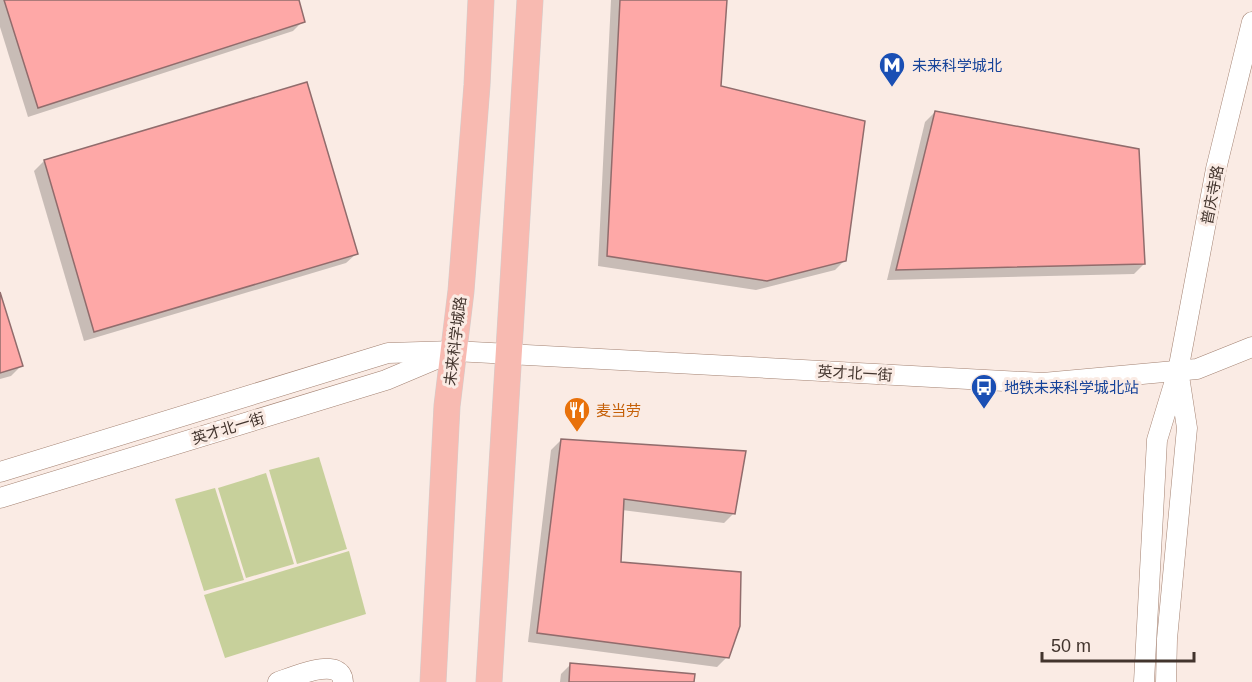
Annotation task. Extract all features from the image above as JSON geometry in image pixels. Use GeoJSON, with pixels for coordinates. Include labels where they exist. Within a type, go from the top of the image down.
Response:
{"type":"FeatureCollection","features":[{"type":"Feature","properties":{"kind":"main road","name":"未来科学城路"},"geometry":{"type":"LineString","coordinates":[[433,682],[447,406],[461,291],[477,85],[481,0]]}},
{"type":"Feature","properties":{"kind":"main road"},"geometry":{"type":"LineString","coordinates":[[489,682],[530,0]]}},
{"type":"Feature","properties":{"kind":"street","name":"普庆寺路"},"geometry":{"type":"LineString","coordinates":[[1144,682],[1157,440],[1178,371],[1216,170],[1252,22]]}},
{"type":"Feature","properties":{"kind":"street","name":"英才北一街"},"geometry":{"type":"LineString","coordinates":[[0,472],[388,353],[454,351],[1043,383],[1197,369],[1252,347]]}},
{"type":"Feature","properties":{"kind":"street","name":"英才北一街"},"geometry":{"type":"LineString","coordinates":[[0,498],[387,380],[454,351]]}},
{"type":"Feature","properties":{"kind":"street","name":"普庆寺路"},"geometry":{"type":"LineString","coordinates":[[1166,682],[1167,639],[1187,428],[1178,371]]}},
{"type":"Feature","properties":{"kind":"street"},"geometry":{"type":"LineString","coordinates":[[278,682],[328,667],[338,671],[343,677],[343,682]]}},
{"type":"Feature","properties":{"kind":"green space"},"geometry":{"type":"Polygon","coordinates":[[[319,457],[347,549],[297,564],[269,470],[319,457]]]}},
{"type":"Feature","properties":{"kind":"green space"},"geometry":{"type":"Polygon","coordinates":[[[266,473],[294,564],[246,578],[218,488],[266,473]]]}},
{"type":"Feature","properties":{"kind":"green space"},"geometry":{"type":"Polygon","coordinates":[[[215,488],[244,580],[204,591],[175,499],[215,488]]]}},
{"type":"Feature","properties":{"kind":"green space"},"geometry":{"type":"Polygon","coordinates":[[[349,551],[366,614],[225,658],[204,595],[349,551]]]}},
{"type":"Feature","properties":{"kind":"building"},"geometry":{"type":"Polygon","coordinates":[[[4,0],[299,0],[305,22],[38,108],[4,0]]]}},
{"type":"Feature","properties":{"kind":"building"},"geometry":{"type":"Polygon","coordinates":[[[620,0],[727,0],[721,86],[865,121],[846,261],[767,281],[607,256],[620,0]]]}},
{"type":"Feature","properties":{"kind":"building"},"geometry":{"type":"Polygon","coordinates":[[[307,82],[358,254],[94,332],[44,160],[307,82]]]}},
{"type":"Feature","properties":{"kind":"building"},"geometry":{"type":"Polygon","coordinates":[[[935,111],[1139,149],[1145,264],[896,270],[935,111]]]}},
{"type":"Feature","properties":{"kind":"building"},"geometry":{"type":"Polygon","coordinates":[[[0,292],[23,366],[0,373],[0,292]]]}},
{"type":"Feature","properties":{"kind":"building"},"geometry":{"type":"Polygon","coordinates":[[[561,439],[746,451],[735,514],[624,499],[621,562],[741,572],[740,626],[729,658],[537,633],[561,439]]]}},
{"type":"Feature","properties":{"kind":"building"},"geometry":{"type":"Polygon","coordinates":[[[570,663],[695,674],[694,682],[569,682],[570,663]]]}},
{"type":"Feature","properties":{"kind":"place","name":"未来科学城北"},"geometry":{"type":"Point","coordinates":[892,88]}},
{"type":"Feature","properties":{"kind":"place","name":"地铁未来科学城北站"},"geometry":{"type":"Point","coordinates":[984,410]}},
{"type":"Feature","properties":{"kind":"place","name":"麦当劳"},"geometry":{"type":"Point","coordinates":[577,433]}}]}
